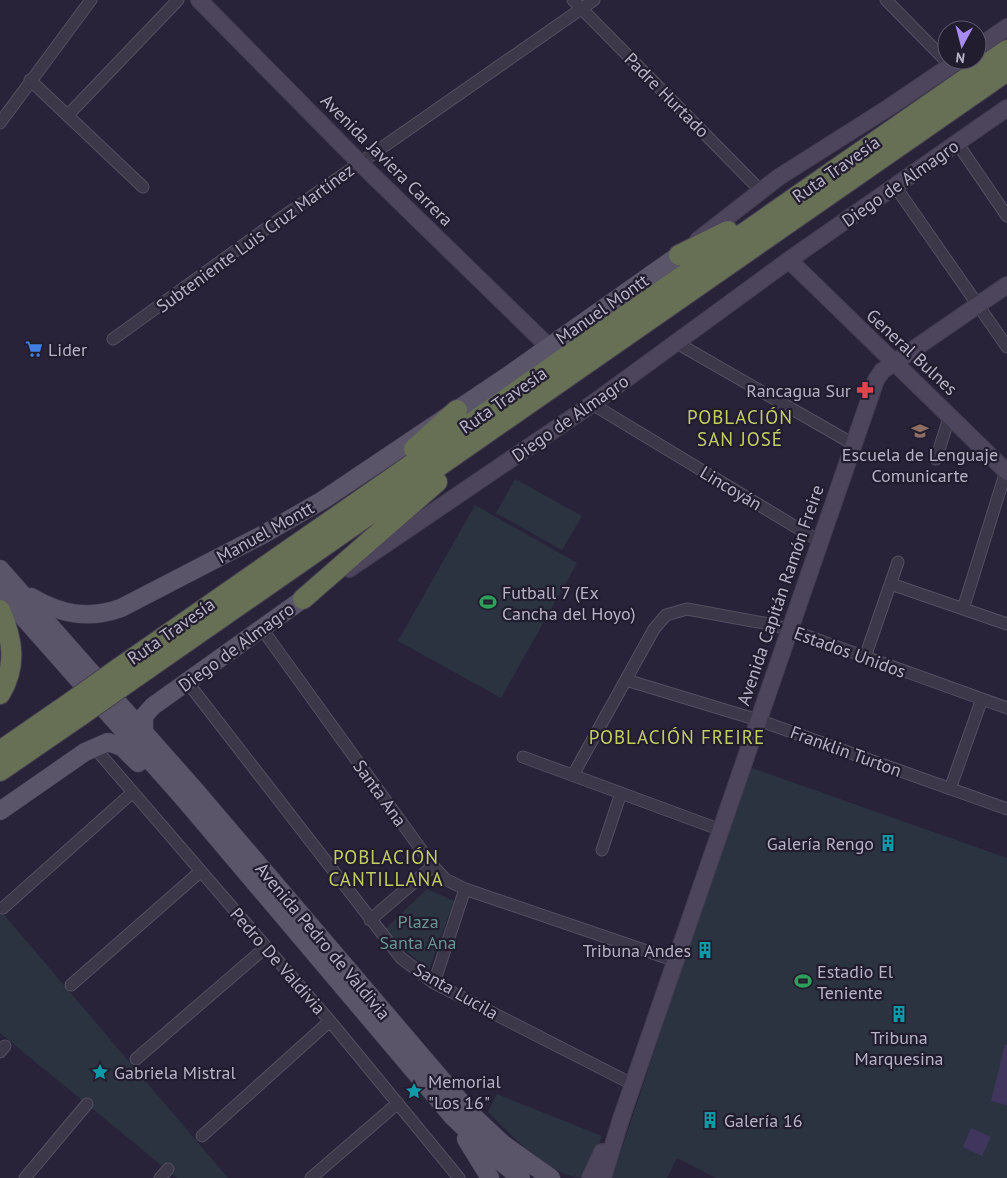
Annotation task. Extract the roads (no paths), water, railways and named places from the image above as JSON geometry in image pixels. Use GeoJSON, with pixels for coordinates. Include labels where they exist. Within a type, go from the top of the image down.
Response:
{"type":"FeatureCollection","features":[{"type":"Feature","properties":{"kind":"highway","name":"Ruta Travesía"},"geometry":{"type":"LineString","coordinates":[[0,771],[75,709],[361,499],[1007,50]]}},
{"type":"Feature","properties":{"kind":"highway","name":"Ruta Travesía"},"geometry":{"type":"LineString","coordinates":[[124,674],[490,431],[1007,71]]}},
{"type":"Feature","properties":{"kind":"highway"},"geometry":{"type":"LineString","coordinates":[[930,124],[972,106],[1007,86]]}},
{"type":"Feature","properties":{"kind":"highway"},"geometry":{"type":"LineString","coordinates":[[679,255],[784,204]]}},
{"type":"Feature","properties":{"kind":"highway"},"geometry":{"type":"LineString","coordinates":[[361,499],[457,410]]}},
{"type":"Feature","properties":{"kind":"highway"},"geometry":{"type":"LineString","coordinates":[[303,599],[440,479],[490,431]]}},
{"type":"Feature","properties":{"kind":"highway"},"geometry":{"type":"LineString","coordinates":[[0,610],[9,632],[12,651],[11,671],[0,694]]}},
{"type":"Feature","properties":{"kind":"highway","name":"Ruta Travesía"},"geometry":{"type":"LineString","coordinates":[[0,751],[75,709]]}},
{"type":"Feature","properties":{"kind":"main road","name":"Avenida Javiera Carrera"},"geometry":{"type":"LineString","coordinates":[[199,0],[360,163],[549,347]]}},
{"type":"Feature","properties":{"kind":"main road"},"geometry":{"type":"LineString","coordinates":[[987,41],[1007,27]]}},
{"type":"Feature","properties":{"kind":"main road","name":"Manuel Montt"},"geometry":{"type":"LineString","coordinates":[[20,590],[50,607],[72,614],[94,615],[121,608],[291,519],[549,347],[679,255],[760,190],[945,70]]}},
{"type":"Feature","properties":{"kind":"main road","name":"Diego de Almagro"},"geometry":{"type":"LineString","coordinates":[[144,731],[143,720],[149,709],[188,683],[303,599],[592,404],[790,260],[1007,108]]}},
{"type":"Feature","properties":{"kind":"main road","name":"General Bulnes"},"geometry":{"type":"LineString","coordinates":[[790,260],[894,364],[1005,466]]}},
{"type":"Feature","properties":{"kind":"main road","name":"Avenida Capitán Ramón Freire"},"geometry":{"type":"LineString","coordinates":[[603,1178],[788,629],[876,380],[882,372],[1007,285]]}},
{"type":"Feature","properties":{"kind":"main road"},"geometry":{"type":"LineString","coordinates":[[0,569],[20,590],[101,693]]}},
{"type":"Feature","properties":{"kind":"main road"},"geometry":{"type":"LineString","coordinates":[[0,591],[101,693]]}},
{"type":"Feature","properties":{"kind":"main road","name":"Avenida Pedro de Valdivia"},"geometry":{"type":"LineString","coordinates":[[101,693],[144,731],[472,1115],[503,1144],[551,1178]]}},
{"type":"Feature","properties":{"kind":"main road","name":"Avenida Pedro de Valdivia"},"geometry":{"type":"LineString","coordinates":[[101,693],[235,859],[453,1117],[496,1159],[521,1178]]}},
{"type":"Feature","properties":{"kind":"main road"},"geometry":{"type":"LineString","coordinates":[[0,811],[94,747],[108,742],[128,751],[184,816],[235,859]]}},
{"type":"Feature","properties":{"kind":"main road","name":"Avenida Pedro de Valdivia"},"geometry":{"type":"LineString","coordinates":[[453,1117],[490,1178]]}},
{"type":"Feature","properties":{"kind":"main road","name":"Avenida Capitán Ramón Freire"},"geometry":{"type":"LineString","coordinates":[[590,1178],[621,1120]]}},
{"type":"Feature","properties":{"kind":"street"},"geometry":{"type":"LineString","coordinates":[[1,120],[92,0]]}},
{"type":"Feature","properties":{"kind":"street"},"geometry":{"type":"LineString","coordinates":[[68,115],[178,0]]}},
{"type":"Feature","properties":{"kind":"street","name":"Padre Hurtado"},"geometry":{"type":"LineString","coordinates":[[573,0],[760,190]]}},
{"type":"Feature","properties":{"kind":"street","name":"Subteniente Luis Cruz Martínez"},"geometry":{"type":"LineString","coordinates":[[113,340],[360,163],[594,0]]}},
{"type":"Feature","properties":{"kind":"street"},"geometry":{"type":"LineString","coordinates":[[886,0],[937,47]]}},
{"type":"Feature","properties":{"kind":"street"},"geometry":{"type":"LineString","coordinates":[[30,80],[143,187]]}},
{"type":"Feature","properties":{"kind":"street"},"geometry":{"type":"LineString","coordinates":[[956,143],[1007,216]]}},
{"type":"Feature","properties":{"kind":"street"},"geometry":{"type":"LineString","coordinates":[[895,186],[1007,347]]}},
{"type":"Feature","properties":{"kind":"street"},"geometry":{"type":"LineString","coordinates":[[677,343],[853,444]]}},
{"type":"Feature","properties":{"kind":"street","name":"Lincoyán"},"geometry":{"type":"LineString","coordinates":[[592,404],[819,541]]}},
{"type":"Feature","properties":{"kind":"street"},"geometry":{"type":"LineString","coordinates":[[936,459],[950,415]]}},
{"type":"Feature","properties":{"kind":"street"},"geometry":{"type":"LineString","coordinates":[[963,609],[1005,466]]}},
{"type":"Feature","properties":{"kind":"street"},"geometry":{"type":"LineString","coordinates":[[865,657],[898,562]]}},
{"type":"Feature","properties":{"kind":"street"},"geometry":{"type":"LineString","coordinates":[[891,584],[1007,624]]}},
{"type":"Feature","properties":{"kind":"street","name":"Estados Unidos"},"geometry":{"type":"LineString","coordinates":[[573,774],[654,629],[662,619],[672,612],[696,610],[788,629],[1007,708]]}},
{"type":"Feature","properties":{"kind":"street","name":"Santa Ana"},"geometry":{"type":"LineString","coordinates":[[262,628],[433,866],[445,879],[465,889],[676,961]]}},
{"type":"Feature","properties":{"kind":"street","name":"Franklin Turton"},"geometry":{"type":"LineString","coordinates":[[626,680],[758,720],[1007,809]]}},
{"type":"Feature","properties":{"kind":"street","name":"Santa Lucila"},"geometry":{"type":"LineString","coordinates":[[188,683],[400,958],[434,983],[634,1085]]}},
{"type":"Feature","properties":{"kind":"street"},"geometry":{"type":"LineString","coordinates":[[950,789],[982,699]]}},
{"type":"Feature","properties":{"kind":"street","name":"Pedro De Valdivia"},"geometry":{"type":"LineString","coordinates":[[94,747],[330,1021],[459,1178]]}},
{"type":"Feature","properties":{"kind":"street"},"geometry":{"type":"LineString","coordinates":[[523,757],[721,830]]}},
{"type":"Feature","properties":{"kind":"street"},"geometry":{"type":"LineString","coordinates":[[3,908],[133,792]]}},
{"type":"Feature","properties":{"kind":"street"},"geometry":{"type":"LineString","coordinates":[[602,850],[621,793]]}},
{"type":"Feature","properties":{"kind":"street"},"geometry":{"type":"LineString","coordinates":[[370,920],[433,866]]}},
{"type":"Feature","properties":{"kind":"street"},"geometry":{"type":"LineString","coordinates":[[71,985],[201,871]]}},
{"type":"Feature","properties":{"kind":"street"},"geometry":{"type":"LineString","coordinates":[[434,983],[465,889]]}},
{"type":"Feature","properties":{"kind":"street"},"geometry":{"type":"LineString","coordinates":[[136,1059],[266,947]]}},
{"type":"Feature","properties":{"kind":"street"},"geometry":{"type":"LineString","coordinates":[[202,1136],[330,1021]]}},
{"type":"Feature","properties":{"kind":"street"},"geometry":{"type":"LineString","coordinates":[[311,1178],[398,1103]]}},
{"type":"Feature","properties":{"kind":"street"},"geometry":{"type":"LineString","coordinates":[[25,1178],[87,1104]]}},
{"type":"Feature","properties":{"kind":"place","name":"Lider"},"geometry":{"type":"Point","coordinates":[34,349]}},
{"type":"Feature","properties":{"kind":"place","name":"Rancagua Sur"},"geometry":{"type":"Point","coordinates":[865,390]}},
{"type":"Feature","properties":{"kind":"place","name":"Escuela de Lenguaje Comunicarte"},"geometry":{"type":"Point","coordinates":[920,431]}},
{"type":"Feature","properties":{"kind":"place","name":"Futball 7 (Ex Cancha del Hoyo)"},"geometry":{"type":"Point","coordinates":[488,602]}},
{"type":"Feature","properties":{"kind":"place","name":"Galería Rengo"},"geometry":{"type":"Point","coordinates":[888,843]}},
{"type":"Feature","properties":{"kind":"place","name":"Tribuna Andes"},"geometry":{"type":"Point","coordinates":[705,950]}},
{"type":"Feature","properties":{"kind":"place","name":"Estadio El Teniente"},"geometry":{"type":"Point","coordinates":[803,981]}},
{"type":"Feature","properties":{"kind":"place","name":"Tribuna Marquesina"},"geometry":{"type":"Point","coordinates":[899,1014]}},
{"type":"Feature","properties":{"kind":"place","name":"Gabriela Mistral"},"geometry":{"type":"Point","coordinates":[100,1072]}},
{"type":"Feature","properties":{"kind":"place","name":"Memorial \"Los 16\""},"geometry":{"type":"Point","coordinates":[414,1091]}},
{"type":"Feature","properties":{"kind":"place","name":"Galería 16"},"geometry":{"type":"Point","coordinates":[710,1120]}},
{"type":"Feature","properties":{"kind":"district","name":"POBLACIÓN SAN JOSÉ"},"geometry":{"type":"Point","coordinates":[740,428]}},
{"type":"Feature","properties":{"kind":"district","name":"POBLACIÓN FREIRE"},"geometry":{"type":"Point","coordinates":[677,737]}},
{"type":"Feature","properties":{"kind":"district","name":"POBLACIÓN CANTILLANA"},"geometry":{"type":"Point","coordinates":[386,868]}},
{"type":"Feature","properties":{"kind":"park label","name":"Plaza Santa Ana"},"geometry":{"type":"Point","coordinates":[418,931]}}]}
